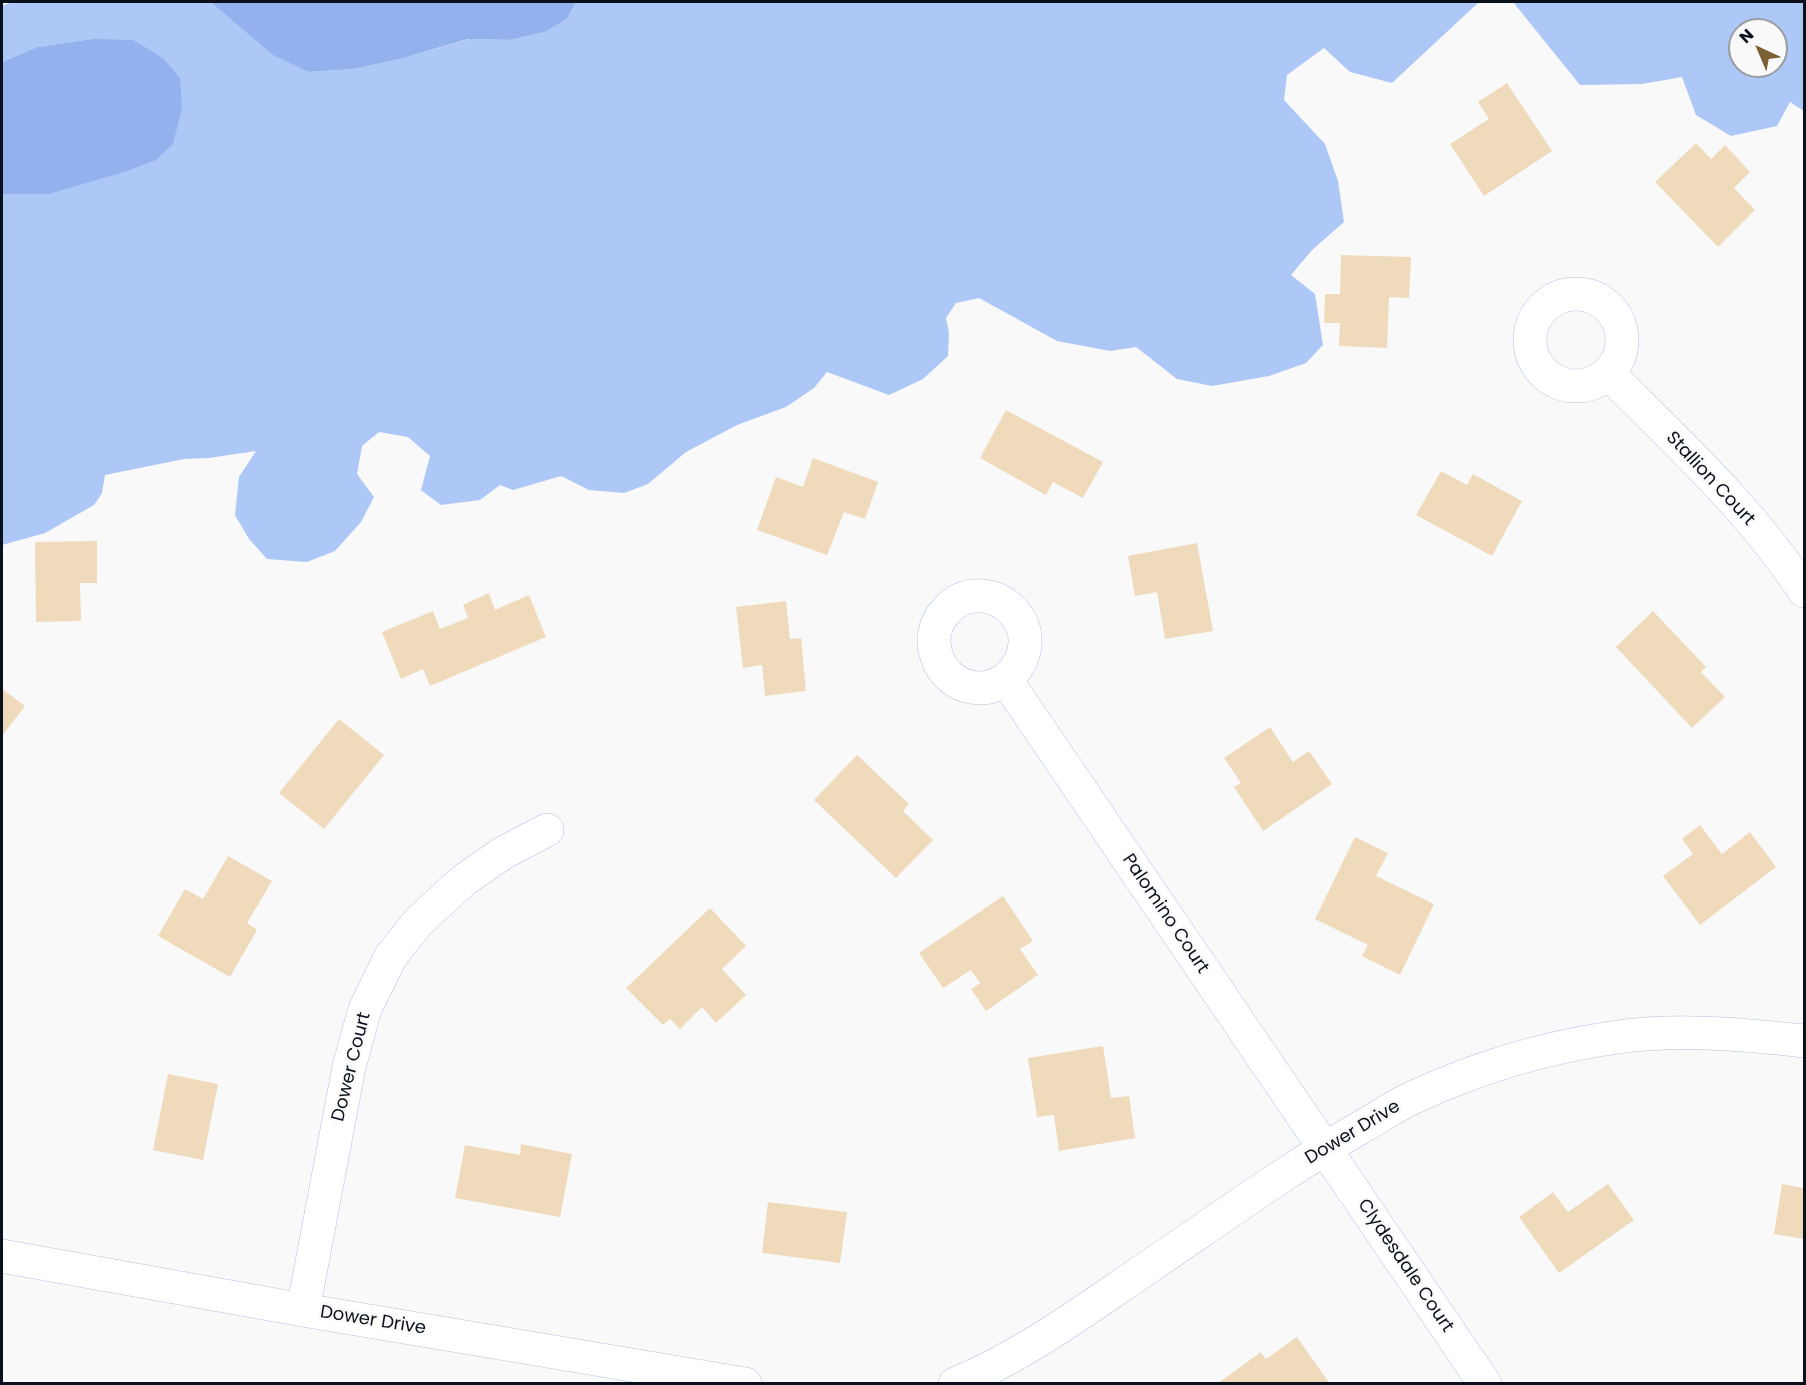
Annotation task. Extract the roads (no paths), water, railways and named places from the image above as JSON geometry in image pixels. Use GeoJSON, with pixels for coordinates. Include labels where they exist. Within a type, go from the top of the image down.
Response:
{"type":"FeatureCollection","features":[{"type":"Feature","properties":{"kind":"street","name":"Stallion Court"},"geometry":{"type":"LineString","coordinates":[[1608,373],[1709,475],[1782,557],[1804,591]]}},
{"type":"Feature","properties":{"kind":"street","name":"Palomino Court"},"geometry":{"type":"LineString","coordinates":[[1006,680],[1325,1148]]}},
{"type":"Feature","properties":{"kind":"street","name":"Dower Court"},"geometry":{"type":"LineString","coordinates":[[303,1310],[349,1067],[365,1009],[391,956],[419,921],[464,880],[503,853],[547,830]]}},
{"type":"Feature","properties":{"kind":"street","name":"Dower Drive"},"geometry":{"type":"LineString","coordinates":[[955,1383],[989,1370],[1040,1340],[1325,1148],[1410,1098],[1480,1070],[1544,1051],[1612,1037],[1682,1033],[1759,1036],[1804,1041]]}},
{"type":"Feature","properties":{"kind":"street","name":"Clydesdale Court"},"geometry":{"type":"LineString","coordinates":[[1325,1148],[1485,1383]]}},
{"type":"Feature","properties":{"kind":"street","name":"Dower Drive"},"geometry":{"type":"LineString","coordinates":[[2,1256],[303,1310],[745,1383]]}}]}
